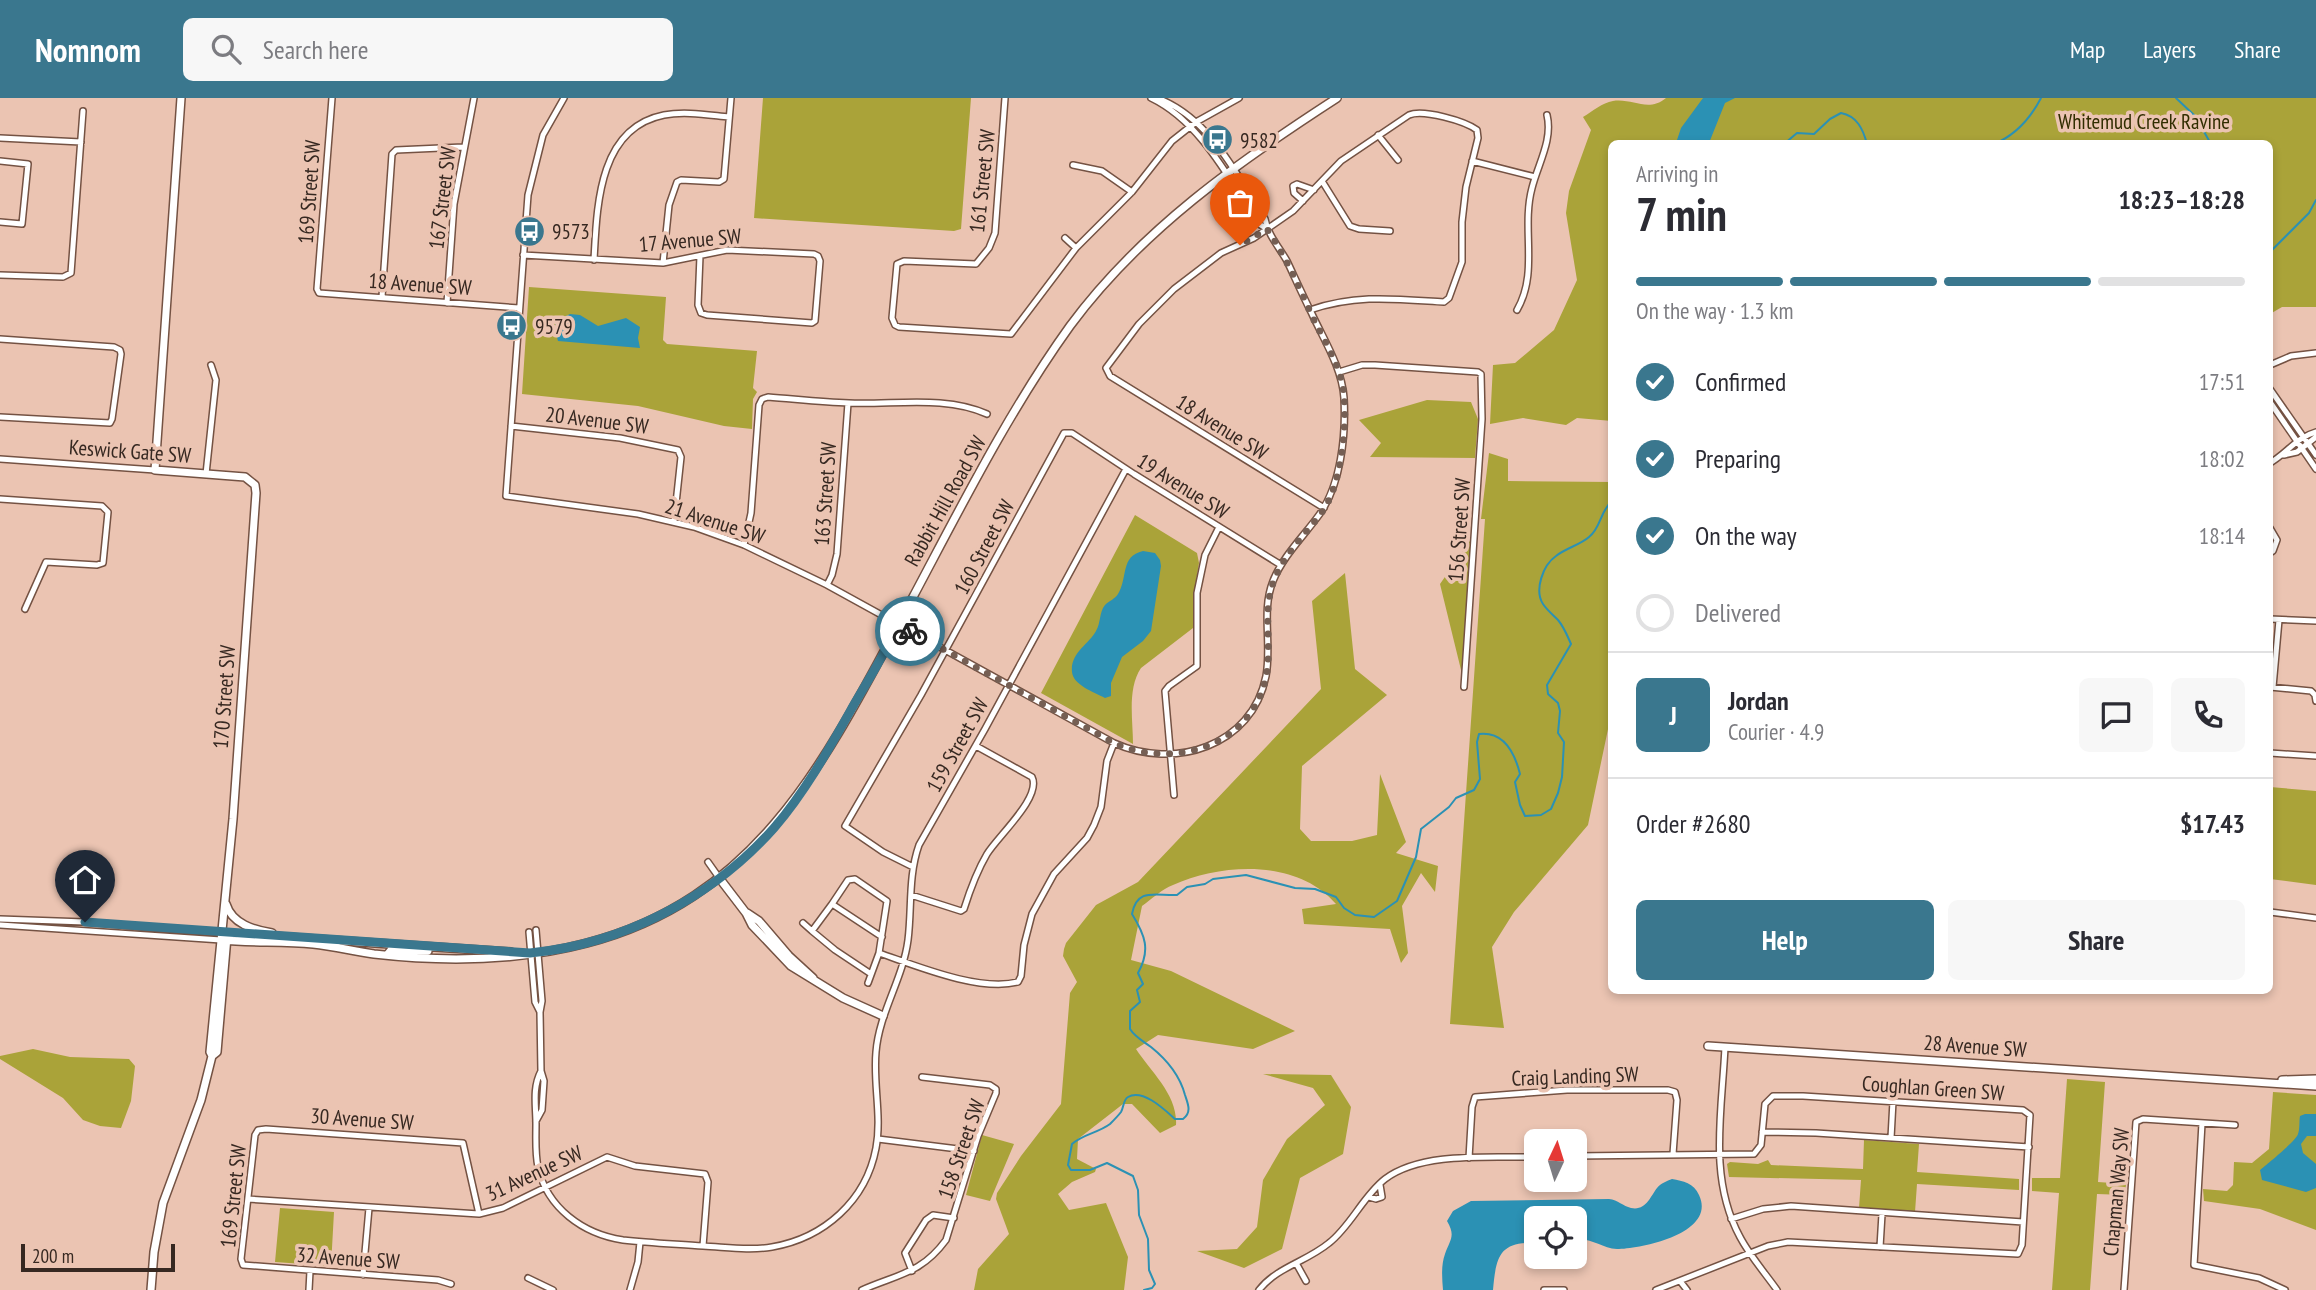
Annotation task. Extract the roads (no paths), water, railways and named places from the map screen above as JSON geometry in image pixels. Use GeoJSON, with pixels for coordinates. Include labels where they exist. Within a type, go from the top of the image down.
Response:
{"type":"FeatureCollection","features":[{"type":"Feature","properties":{"kind":"main road"},"geometry":{"type":"LineString","coordinates":[[155,470],[181,98]]}},
{"type":"Feature","properties":{"kind":"main road","name":"Rabbit Hill Road SW"},"geometry":{"type":"LineString","coordinates":[[224,937],[309,944],[387,955],[451,958],[534,953],[590,942],[631,929],[673,908],[720,879],[774,827],[811,778],[1032,380],[1073,322],[1135,250],[1186,204],[1337,98]]}},
{"type":"Feature","properties":{"kind":"main road","name":"Keswick Gate SW"},"geometry":{"type":"LineString","coordinates":[[155,470],[244,477],[255,485]]}},
{"type":"Feature","properties":{"kind":"main road","name":"170 Street SW"},"geometry":{"type":"LineString","coordinates":[[151,1290],[161,1212],[201,1100],[212,1056],[233,819],[255,485]]}},
{"type":"Feature","properties":{"kind":"main road"},"geometry":{"type":"LineString","coordinates":[[720,879],[746,913],[751,925],[802,975],[883,1016]]}},
{"type":"Feature","properties":{"kind":"main road"},"geometry":{"type":"LineString","coordinates":[[225,902],[232,917],[248,926],[266,932],[301,937]]}},
{"type":"Feature","properties":{"kind":"main road","name":"Rabbit Hill Road SW"},"geometry":{"type":"LineString","coordinates":[[224,937],[301,937],[534,953]]}},
{"type":"Feature","properties":{"kind":"main road"},"geometry":{"type":"LineString","coordinates":[[387,955],[391,950],[445,951],[459,948]]}},
{"type":"Feature","properties":{"kind":"main road","name":"28 Avenue SW"},"geometry":{"type":"LineString","coordinates":[[1708,1046],[2316,1086]]}},
{"type":"Feature","properties":{"kind":"main road","name":"28 Avenue SW"},"geometry":{"type":"LineString","coordinates":[[2240,1081],[2316,1079]]}},
{"type":"Feature","properties":{"kind":"street","name":"169 Street SW"},"geometry":{"type":"LineString","coordinates":[[318,291],[332,98]]}},
{"type":"Feature","properties":{"kind":"street","name":"167 Street SW"},"geometry":{"type":"LineString","coordinates":[[447,303],[453,204],[474,98]]}},
{"type":"Feature","properties":{"kind":"street"},"geometry":{"type":"LineString","coordinates":[[511,426],[528,195],[543,135],[564,98]]}},
{"type":"Feature","properties":{"kind":"street"},"geometry":{"type":"LineString","coordinates":[[663,262],[667,219],[674,187],[681,180],[722,181],[725,173],[731,98]]}},
{"type":"Feature","properties":{"kind":"street","name":"161 Street SW"},"geometry":{"type":"LineString","coordinates":[[1005,98],[993,241],[978,263],[972,265],[900,262],[896,268],[892,318],[895,325],[904,328],[1011,334],[1076,248]]}},
{"type":"Feature","properties":{"kind":"street"},"geometry":{"type":"LineString","coordinates":[[1151,98],[1190,126],[1259,224],[1267,229]]}},
{"type":"Feature","properties":{"kind":"street"},"geometry":{"type":"LineString","coordinates":[[1157,98],[1180,108],[1207,133],[1265,219],[1267,229]]}},
{"type":"Feature","properties":{"kind":"street"},"geometry":{"type":"LineString","coordinates":[[1065,238],[1076,248],[1132,192],[1158,156],[1190,126],[1238,98]]}},
{"type":"Feature","properties":{"kind":"street"},"geometry":{"type":"LineString","coordinates":[[0,275],[67,277],[71,273],[83,111]]}},
{"type":"Feature","properties":{"kind":"street"},"geometry":{"type":"LineString","coordinates":[[1267,229],[1303,201],[1341,161],[1416,112],[1470,125],[1478,130],[1464,202],[1462,261],[1447,301],[1361,298],[1339,301],[1310,310]]}},
{"type":"Feature","properties":{"kind":"street"},"geometry":{"type":"LineString","coordinates":[[594,260],[598,195],[611,157],[625,137],[647,120],[662,115],[729,117]]}},
{"type":"Feature","properties":{"kind":"street"},"geometry":{"type":"LineString","coordinates":[[1517,310],[1524,297],[1528,279],[1530,256],[1527,219],[1535,177],[1548,138],[1547,115]]}},
{"type":"Feature","properties":{"kind":"street"},"geometry":{"type":"LineString","coordinates":[[1378,135],[1398,160]]}},
{"type":"Feature","properties":{"kind":"street"},"geometry":{"type":"LineString","coordinates":[[0,138],[80,142]]}},
{"type":"Feature","properties":{"kind":"street"},"geometry":{"type":"LineString","coordinates":[[382,298],[392,154],[396,150],[463,148]]}},
{"type":"Feature","properties":{"kind":"street"},"geometry":{"type":"LineString","coordinates":[[1158,156],[1165,163]]}},
{"type":"Feature","properties":{"kind":"street"},"geometry":{"type":"LineString","coordinates":[[0,161],[27,164],[22,224],[0,222]]}},
{"type":"Feature","properties":{"kind":"street"},"geometry":{"type":"LineString","coordinates":[[1472,161],[1535,177]]}},
{"type":"Feature","properties":{"kind":"street"},"geometry":{"type":"LineString","coordinates":[[1073,165],[1102,172],[1132,192]]}},
{"type":"Feature","properties":{"kind":"street"},"geometry":{"type":"LineString","coordinates":[[1322,181],[1350,226],[1390,231]]}},
{"type":"Feature","properties":{"kind":"street"},"geometry":{"type":"LineString","coordinates":[[1303,201],[1294,193],[1293,186],[1297,184],[1314,190]]}},
{"type":"Feature","properties":{"kind":"street","name":"18 Avenue SW"},"geometry":{"type":"LineString","coordinates":[[1267,229],[1247,242],[1221,253],[1174,289],[1149,312],[1129,336],[1106,371],[1110,376],[1324,508]]}},
{"type":"Feature","properties":{"kind":"street","name":"21 Avenue SW"},"geometry":{"type":"LineString","coordinates":[[511,426],[506,496],[617,510],[674,522],[744,545],[827,585],[1114,743],[1139,753],[1171,755],[1197,750],[1223,738],[1244,720],[1259,698],[1267,668],[1269,597],[1281,565],[1324,508],[1334,490],[1339,467],[1344,398],[1339,372],[1285,259],[1267,229]]}},
{"type":"Feature","properties":{"kind":"street","name":"17 Avenue SW"},"geometry":{"type":"LineString","coordinates":[[523,255],[663,262],[727,250],[818,256],[820,267],[815,321],[812,323],[702,313],[698,305],[700,256]]}},
{"type":"Feature","properties":{"kind":"street","name":"18 Avenue SW"},"geometry":{"type":"LineString","coordinates":[[318,291],[519,308]]}},
{"type":"Feature","properties":{"kind":"street"},"geometry":{"type":"LineString","coordinates":[[0,339],[114,347],[120,350],[121,354],[110,423],[0,417]]}},
{"type":"Feature","properties":{"kind":"street"},"geometry":{"type":"LineString","coordinates":[[2273,365],[2291,356],[2316,353]]}},
{"type":"Feature","properties":{"kind":"street"},"geometry":{"type":"LineString","coordinates":[[206,474],[216,380],[211,365]]}},
{"type":"Feature","properties":{"kind":"street","name":"156 Street SW"},"geometry":{"type":"LineString","coordinates":[[1339,372],[1375,365],[1482,374],[1482,419],[1464,687]]}},
{"type":"Feature","properties":{"kind":"street"},"geometry":{"type":"LineString","coordinates":[[2273,392],[2316,455]]}},
{"type":"Feature","properties":{"kind":"street"},"geometry":{"type":"LineString","coordinates":[[744,545],[751,513],[759,405],[762,399],[768,397],[848,403],[965,406],[987,414]]}},
{"type":"Feature","properties":{"kind":"street","name":"163 Street SW"},"geometry":{"type":"LineString","coordinates":[[827,585],[837,554],[848,403]]}},
{"type":"Feature","properties":{"kind":"street"},"geometry":{"type":"LineString","coordinates":[[2273,406],[2316,469]]}},
{"type":"Feature","properties":{"kind":"street","name":"20 Avenue SW"},"geometry":{"type":"LineString","coordinates":[[511,426],[620,438],[678,450],[681,457],[674,522]]}},
{"type":"Feature","properties":{"kind":"street","name":"19 Avenue SW"},"geometry":{"type":"LineString","coordinates":[[1069,432],[1281,565]]}},
{"type":"Feature","properties":{"kind":"street","name":"160 Street SW"},"geometry":{"type":"LineString","coordinates":[[913,867],[883,852],[845,826],[946,651],[1062,436],[1069,432]]}},
{"type":"Feature","properties":{"kind":"street"},"geometry":{"type":"LineString","coordinates":[[2284,455],[2297,441],[2316,435]]}},
{"type":"Feature","properties":{"kind":"street"},"geometry":{"type":"LineString","coordinates":[[2273,461],[2302,448],[2316,435]]}},
{"type":"Feature","properties":{"kind":"street","name":"Keswick Gate SW"},"geometry":{"type":"LineString","coordinates":[[0,459],[155,470]]}},
{"type":"Feature","properties":{"kind":"street","name":"159 Street SW"},"geometry":{"type":"LineString","coordinates":[[545,1186],[559,1207],[586,1229],[614,1239],[640,1242],[742,1249],[772,1247],[824,1228],[844,1210],[870,1170],[878,1139],[876,1053],[883,1016],[908,940],[913,867],[919,845],[976,746],[1126,469]]}},
{"type":"Feature","properties":{"kind":"street"},"geometry":{"type":"LineString","coordinates":[[0,499],[104,507],[108,512],[103,563],[45,563],[25,609]]}},
{"type":"Feature","properties":{"kind":"street"},"geometry":{"type":"LineString","coordinates":[[1174,795],[1166,691],[1197,666],[1197,593],[1205,555],[1219,527]]}},
{"type":"Feature","properties":{"kind":"street"},"geometry":{"type":"LineString","coordinates":[[2273,533],[2277,540],[2273,551]]}},
{"type":"Feature","properties":{"kind":"street"},"geometry":{"type":"LineString","coordinates":[[2273,619],[2316,621]]}},
{"type":"Feature","properties":{"kind":"street"},"geometry":{"type":"LineString","coordinates":[[2273,670],[2279,620]]}},
{"type":"Feature","properties":{"kind":"street"},"geometry":{"type":"LineString","coordinates":[[2273,687],[2311,691],[2316,701]]}},
{"type":"Feature","properties":{"kind":"street"},"geometry":{"type":"LineString","coordinates":[[879,953],[966,980],[1012,983],[1020,980],[1024,945],[1032,914],[1055,874],[1087,838],[1094,825],[1101,807],[1107,761],[1114,743]]}},
{"type":"Feature","properties":{"kind":"street"},"geometry":{"type":"LineString","coordinates":[[911,895],[961,911],[988,853],[1029,799],[1034,779],[976,746]]}},
{"type":"Feature","properties":{"kind":"street"},"geometry":{"type":"LineString","coordinates":[[2273,753],[2316,756]]}},
{"type":"Feature","properties":{"kind":"street"},"geometry":{"type":"LineString","coordinates":[[708,862],[720,879]]}},
{"type":"Feature","properties":{"kind":"street"},"geometry":{"type":"LineString","coordinates":[[812,931],[848,880],[855,879],[887,901],[879,953],[868,984]]}},
{"type":"Feature","properties":{"kind":"street"},"geometry":{"type":"LineString","coordinates":[[832,904],[882,937]]}},
{"type":"Feature","properties":{"kind":"street"},"geometry":{"type":"LineString","coordinates":[[2273,912],[2316,918]]}},
{"type":"Feature","properties":{"kind":"street","name":"Rabbit Hill Road SW"},"geometry":{"type":"LineString","coordinates":[[0,919],[85,922],[224,937]]}},
{"type":"Feature","properties":{"kind":"street"},"geometry":{"type":"LineString","coordinates":[[803,923],[842,955],[871,974]]}},
{"type":"Feature","properties":{"kind":"street","name":"Rabbit Hill Road SW"},"geometry":{"type":"LineString","coordinates":[[0,925],[224,937]]}},
{"type":"Feature","properties":{"kind":"street"},"geometry":{"type":"LineString","coordinates":[[537,930],[534,953],[535,1002],[540,1012],[541,1071],[536,1080],[534,1109],[537,1121],[536,1154],[545,1186]]}},
{"type":"Feature","properties":{"kind":"street"},"geometry":{"type":"LineString","coordinates":[[529,932],[534,953]]}},
{"type":"Feature","properties":{"kind":"street"},"geometry":{"type":"LineString","coordinates":[[1725,1047],[1720,1181],[1731,1219],[1750,1254],[1777,1290]]}},
{"type":"Feature","properties":{"kind":"street","name":"158 Street SW"},"geometry":{"type":"LineString","coordinates":[[862,1290],[912,1271],[936,1254],[946,1240],[996,1090],[985,1084],[922,1077]]}},
{"type":"Feature","properties":{"kind":"street","name":"Craig Landing SW"},"geometry":{"type":"LineString","coordinates":[[1469,1158],[1475,1097],[1567,1090],[1675,1092],[1673,1154]]}},
{"type":"Feature","properties":{"kind":"street","name":"Coughlan Green SW"},"geometry":{"type":"LineString","coordinates":[[1656,1290],[1778,1243],[1793,1241],[2018,1254],[2022,1245],[2032,1119],[2024,1110],[1773,1096],[1765,1104],[1760,1148],[1754,1154],[1719,1154]]}},
{"type":"Feature","properties":{"kind":"street"},"geometry":{"type":"LineString","coordinates":[[1891,1138],[1894,1101]]}},
{"type":"Feature","properties":{"kind":"street","name":"Chapman Way SW"},"geometry":{"type":"LineString","coordinates":[[2124,1290],[2136,1122],[2143,1119],[2235,1125]]}},
{"type":"Feature","properties":{"kind":"street"},"geometry":{"type":"LineString","coordinates":[[2202,1123],[2194,1265],[2259,1278],[2285,1290]]}},
{"type":"Feature","properties":{"kind":"street","name":"169 Street SW"},"geometry":{"type":"LineString","coordinates":[[243,1265],[254,1140],[258,1130]]}},
{"type":"Feature","properties":{"kind":"street","name":"30 Avenue SW"},"geometry":{"type":"LineString","coordinates":[[258,1130],[463,1143],[479,1214]]}},
{"type":"Feature","properties":{"kind":"street"},"geometry":{"type":"LineString","coordinates":[[1762,1132],[2029,1147]]}},
{"type":"Feature","properties":{"kind":"street"},"geometry":{"type":"LineString","coordinates":[[878,1139],[974,1151]]}},
{"type":"Feature","properties":{"kind":"street"},"geometry":{"type":"LineString","coordinates":[[1587,1156],[1719,1154]]}},
{"type":"Feature","properties":{"kind":"street","name":"31 Avenue SW"},"geometry":{"type":"LineString","coordinates":[[248,1199],[479,1214],[503,1208],[607,1157],[635,1166],[701,1171],[705,1174],[708,1182],[704,1246]]}},
{"type":"Feature","properties":{"kind":"street"},"geometry":{"type":"LineString","coordinates":[[1259,1290],[1280,1270],[1331,1242],[1380,1185],[1405,1168],[1428,1162],[1469,1158],[1524,1157]]}},
{"type":"Feature","properties":{"kind":"street"},"geometry":{"type":"LineString","coordinates":[[1369,1197],[1382,1198],[1380,1185]]}},
{"type":"Feature","properties":{"kind":"street"},"geometry":{"type":"LineString","coordinates":[[1731,1219],[1763,1209],[1791,1206],[2023,1222]]}},
{"type":"Feature","properties":{"kind":"street"},"geometry":{"type":"LineString","coordinates":[[363,1275],[369,1208]]}},
{"type":"Feature","properties":{"kind":"street"},"geometry":{"type":"LineString","coordinates":[[1880,1247],[1882,1214]]}},
{"type":"Feature","properties":{"kind":"street","name":"158 Street SW"},"geometry":{"type":"LineString","coordinates":[[912,1271],[905,1253],[926,1220],[933,1215],[954,1218]]}},
{"type":"Feature","properties":{"kind":"street"},"geometry":{"type":"LineString","coordinates":[[630,1290],[638,1262],[640,1242]]}},
{"type":"Feature","properties":{"kind":"street"},"geometry":{"type":"LineString","coordinates":[[1296,1263],[1306,1280]]}},
{"type":"Feature","properties":{"kind":"street","name":"32 Avenue SW"},"geometry":{"type":"LineString","coordinates":[[243,1265],[451,1283]]}},
{"type":"Feature","properties":{"kind":"street"},"geometry":{"type":"LineString","coordinates":[[309,1290],[310,1271]]}},
{"type":"Feature","properties":{"kind":"street"},"geometry":{"type":"LineString","coordinates":[[528,1278],[553,1290]]}},
{"type":"Feature","properties":{"kind":"street"},"geometry":{"type":"LineString","coordinates":[[1680,1281],[1687,1290]]}},
{"type":"Feature","properties":{"kind":"street"},"geometry":{"type":"LineString","coordinates":[[1544,1290],[1564,1290]]}},
{"type":"Feature","properties":{"kind":"water"},"geometry":{"type":"Polygon","coordinates":[[[1703,98],[1735,98],[1725,103],[1710,140],[1677,140],[1681,128],[1703,98]]]}},
{"type":"Feature","properties":{"kind":"water"},"geometry":{"type":"Polygon","coordinates":[[[570,314],[580,315],[598,326],[626,318],[640,327],[640,348],[558,341],[556,321],[570,314]]]}},
{"type":"Feature","properties":{"kind":"water"},"geometry":{"type":"Polygon","coordinates":[[[1143,551],[1155,553],[1161,566],[1151,631],[1143,641],[1122,657],[1111,683],[1111,696],[1105,698],[1076,681],[1072,665],[1077,654],[1096,631],[1103,608],[1118,594],[1131,558],[1143,551]]]}},
{"type":"Feature","properties":{"kind":"water"},"geometry":{"type":"Polygon","coordinates":[[[2316,1114],[2316,1136],[2307,1136],[2301,1144],[2303,1153],[2316,1164],[2316,1188],[2306,1192],[2262,1180],[2260,1170],[2296,1137],[2300,1116],[2316,1114]]]}},
{"type":"Feature","properties":{"kind":"water"},"geometry":{"type":"Polygon","coordinates":[[[1672,1179],[1684,1182],[1691,1185],[1699,1195],[1702,1208],[1688,1229],[1659,1242],[1617,1249],[1587,1241],[1587,1206],[1524,1206],[1524,1243],[1507,1248],[1502,1253],[1496,1268],[1493,1290],[1443,1290],[1443,1263],[1452,1234],[1447,1221],[1453,1211],[1471,1201],[1609,1199],[1636,1208],[1647,1202],[1660,1185],[1672,1179]]]}},
{"type":"Feature","properties":{"kind":"waterway"},"geometry":{"type":"LineString","coordinates":[[2002,140],[2022,126],[2041,98]]}},
{"type":"Feature","properties":{"kind":"waterway"},"geometry":{"type":"LineString","coordinates":[[2176,98],[2195,116],[2209,140]]}},
{"type":"Feature","properties":{"kind":"waterway"},"geometry":{"type":"LineString","coordinates":[[1789,140],[1797,133],[1814,134],[1841,113],[1858,124],[1866,140]]}},
{"type":"Feature","properties":{"kind":"waterway"},"geometry":{"type":"LineString","coordinates":[[2273,249],[2309,213],[2316,200]]}},
{"type":"Feature","properties":{"kind":"waterway"},"geometry":{"type":"LineString","coordinates":[[1144,1290],[1155,1284],[1149,1270],[1148,1239],[1139,1215],[1138,1190],[1133,1176],[1107,1163],[1090,1170],[1071,1170],[1068,1165],[1072,1144],[1110,1124],[1121,1112],[1128,1097],[1134,1095],[1147,1098],[1175,1119],[1183,1119],[1188,1111],[1183,1088],[1172,1068],[1130,1029],[1130,1011],[1140,1002],[1137,990],[1143,984],[1138,973],[1145,950],[1143,936],[1132,914],[1135,905],[1143,896],[1177,895],[1187,887],[1205,884],[1213,879],[1246,875],[1295,888],[1315,889],[1336,897],[1344,908],[1355,915],[1374,917],[1397,901],[1416,857],[1421,829],[1456,798],[1474,790],[1480,779],[1477,742],[1479,734],[1488,734],[1502,740],[1515,759],[1520,774],[1515,782],[1525,816],[1541,815],[1551,809],[1562,777],[1564,742],[1558,733],[1558,703],[1548,694],[1547,685],[1571,644],[1560,623],[1540,598],[1541,578],[1551,560],[1593,533],[1608,506]]}},
{"type":"Feature","properties":{"kind":"place","name":"9582"},"geometry":{"type":"Point","coordinates":[1217,140]}},
{"type":"Feature","properties":{"kind":"place","name":"9573"},"geometry":{"type":"Point","coordinates":[529,231]}},
{"type":"Feature","properties":{"kind":"place","name":"9579"},"geometry":{"type":"Point","coordinates":[512,326]}},
{"type":"Feature","properties":{"kind":"park label","name":"Whitemud Creek Ravine"},"geometry":{"type":"Point","coordinates":[2144,121]}}]}
